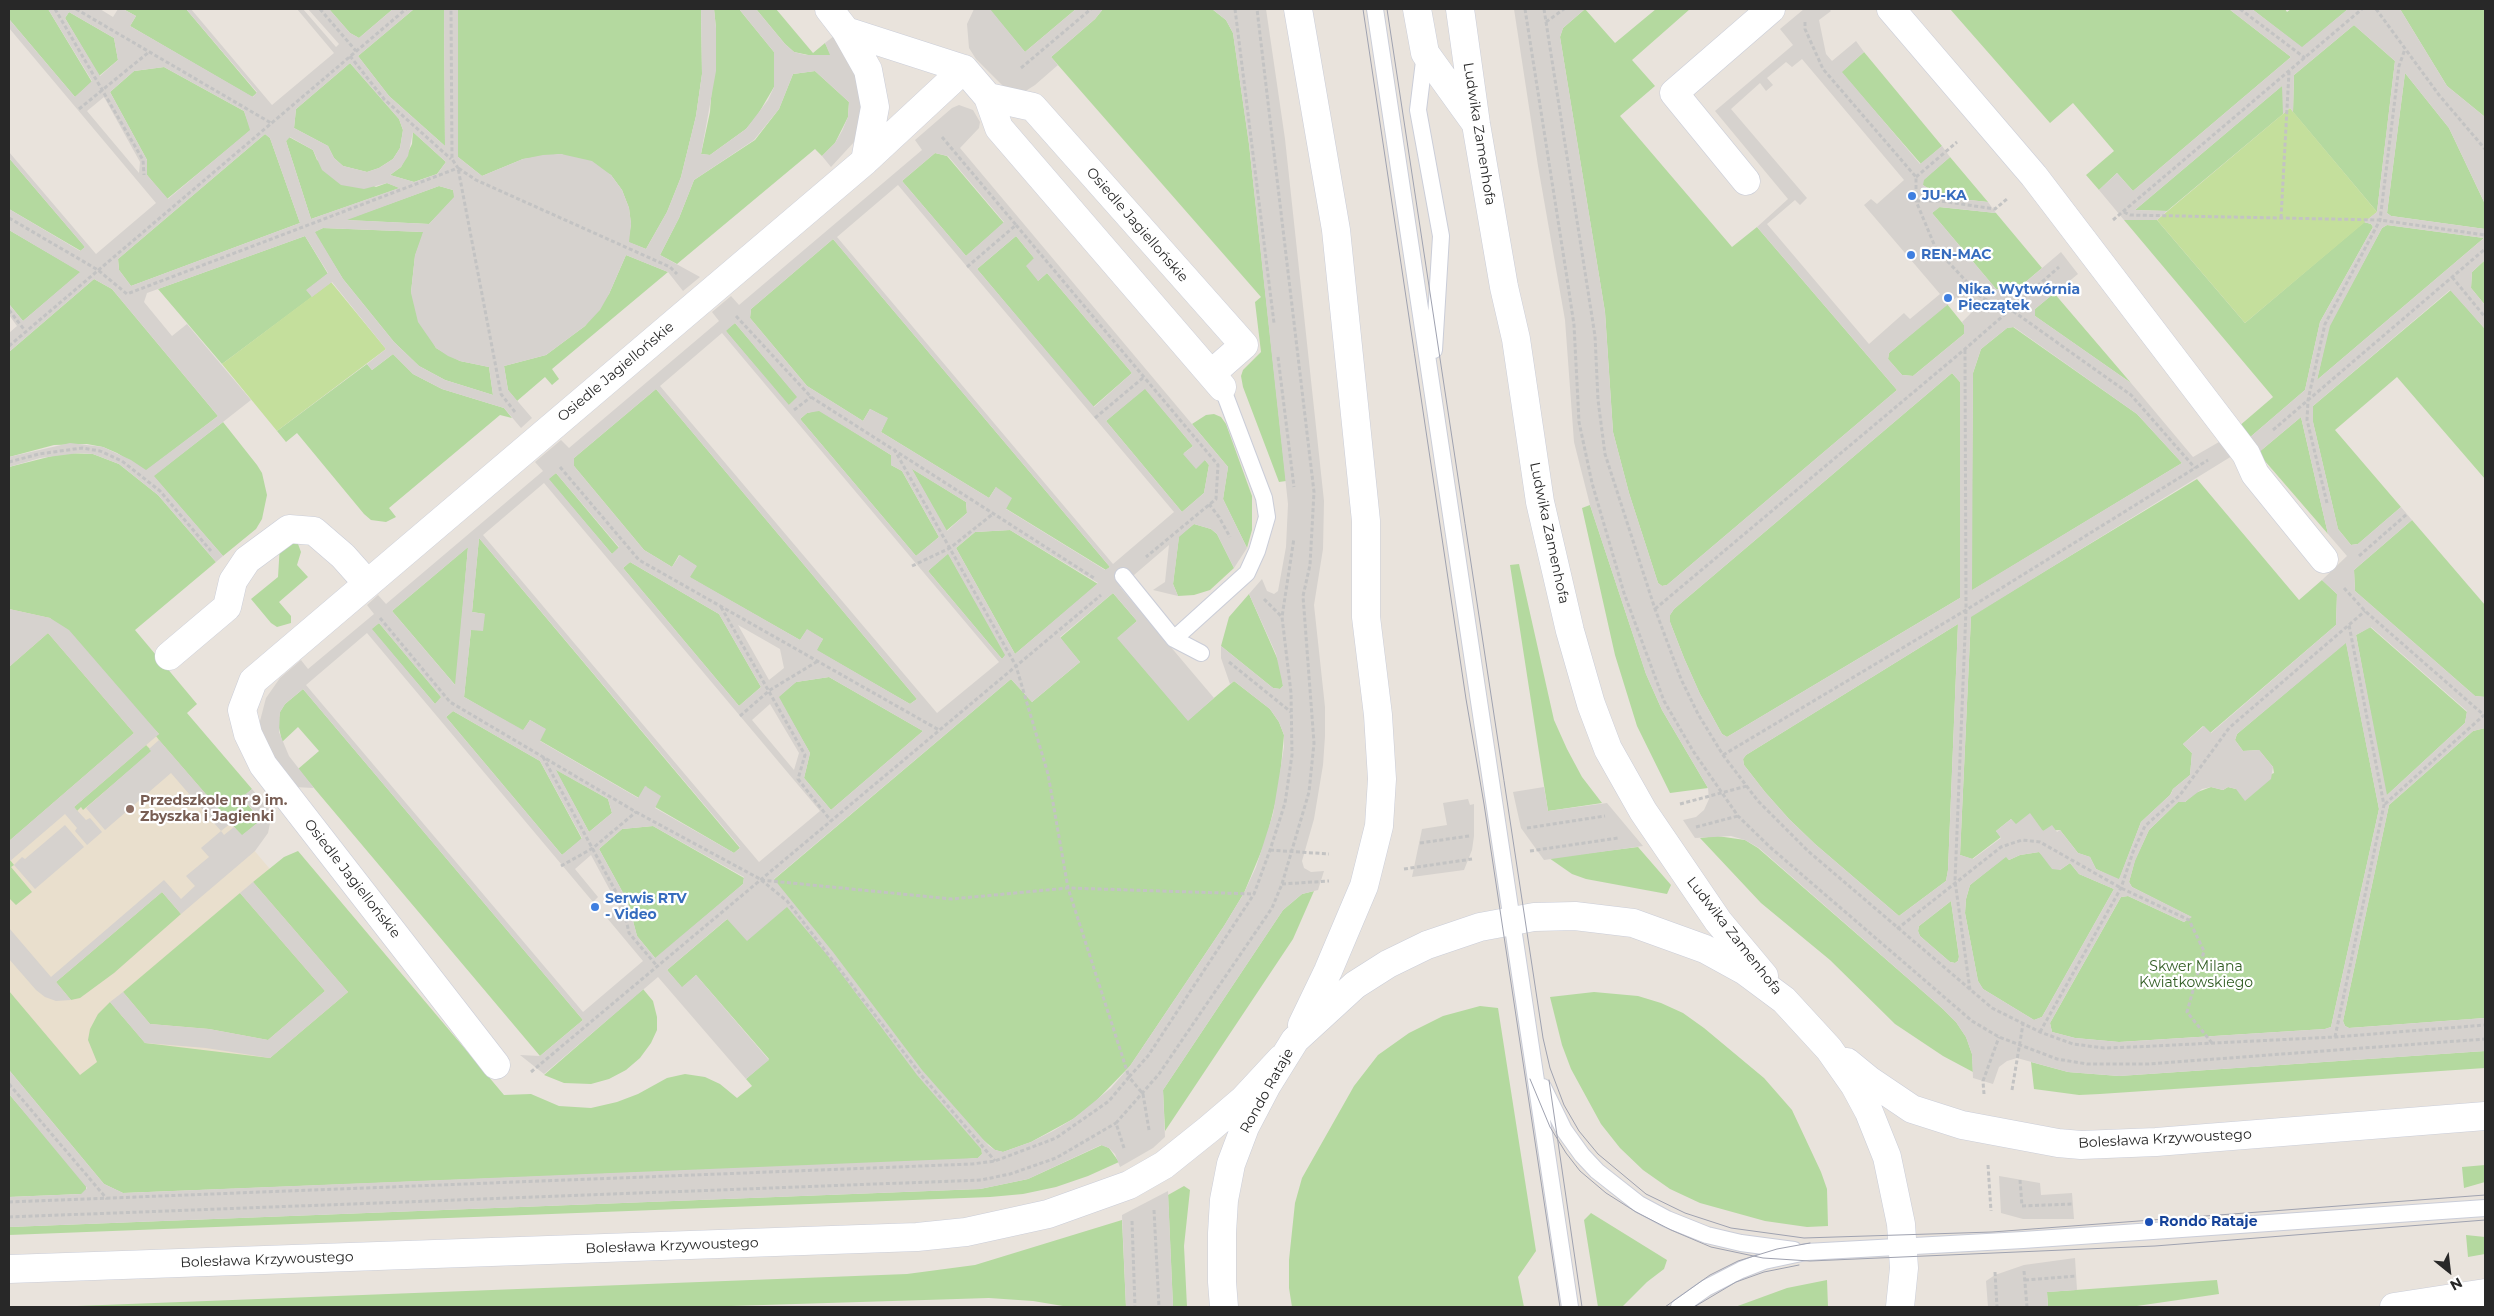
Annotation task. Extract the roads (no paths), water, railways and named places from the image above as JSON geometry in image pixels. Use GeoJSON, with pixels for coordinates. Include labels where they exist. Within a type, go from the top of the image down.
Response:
{"type":"FeatureCollection","features":[{"type":"Feature","properties":{"kind":"street"},"geometry":{"type":"LineString","coordinates":[[829,9],[846,31],[868,70],[875,107],[864,161]]}},
{"type":"Feature","properties":{"kind":"street"},"geometry":{"type":"LineString","coordinates":[[1288,1049],[1336,953],[1364,886],[1379,826],[1382,779],[1378,715],[1366,617],[1366,521],[1336,230],[1298,9]]}},
{"type":"Feature","properties":{"kind":"street"},"geometry":{"type":"LineString","coordinates":[[1417,9],[1425,53],[1476,124]]}},
{"type":"Feature","properties":{"kind":"street","name":"Ludwika Zamenhofa"},"geometry":{"type":"LineString","coordinates":[[1460,9],[1476,124],[1504,287],[1516,339],[1540,502],[1570,631],[1591,704],[1608,749],[1648,818],[1718,921],[1784,1000]]}},
{"type":"Feature","properties":{"kind":"street"},"geometry":{"type":"LineString","coordinates":[[1746,181],[1674,94],[1771,9]]}},
{"type":"Feature","properties":{"kind":"street"},"geometry":{"type":"LineString","coordinates":[[1891,9],[2034,176],[2084,245],[2246,454],[2255,474],[2324,559]]}},
{"type":"Feature","properties":{"kind":"street"},"geometry":{"type":"LineString","coordinates":[[846,31],[964,69],[988,97],[999,128],[1216,380]]}},
{"type":"Feature","properties":{"kind":"street","name":"Osiedle Jagiellońskie"},"geometry":{"type":"LineString","coordinates":[[496,1065],[263,765],[248,734],[242,710],[253,681],[864,161],[964,69]]}},
{"type":"Feature","properties":{"kind":"street","name":"Osiedle Jagiellońskie"},"geometry":{"type":"LineString","coordinates":[[988,97],[1033,107],[1244,345],[1216,380]]}},
{"type":"Feature","properties":{"kind":"street"},"geometry":{"type":"LineString","coordinates":[[169,656],[227,607],[233,581],[247,560],[289,529],[314,531],[343,556],[367,583]]}},
{"type":"Feature","properties":{"kind":"street","name":"Rondo Rataje"},"geometry":{"type":"LineString","coordinates":[[1224,1307],[1222,1258],[1227,1182],[1237,1146],[1288,1049],[1349,989],[1406,954],[1463,932],[1534,917],[1575,916],[1633,924],[1705,949],[1745,971],[1784,1000],[1815,1032],[1855,1086],[1879,1133],[1895,1188],[1903,1246],[1904,1268],[1900,1307]]}},
{"type":"Feature","properties":{"kind":"street","name":"Bolesława Krzywoustego"},"geometry":{"type":"LineString","coordinates":[[1815,1032],[1869,1080],[1912,1109],[1962,1125],[2058,1143],[2081,1145],[2156,1142],[2485,1116]]}},
{"type":"Feature","properties":{"kind":"street","name":"Bolesława Krzywoustego"},"geometry":{"type":"LineString","coordinates":[[9,1269],[917,1237],[966,1232],[1048,1214],[1121,1190],[1137,1181],[1164,1165],[1209,1130],[1243,1100],[1288,1049]]}},
{"type":"Feature","properties":{"kind":"street"},"geometry":{"type":"LineString","coordinates":[[2394,1307],[2485,1292]]}},
{"type":"Feature","properties":{"kind":"lane"},"geometry":{"type":"LineString","coordinates":[[1375,9],[1570,1307]]}},
{"type":"Feature","properties":{"kind":"lane"},"geometry":{"type":"LineString","coordinates":[[1425,53],[1418,110],[1441,236],[1432,387]]}},
{"type":"Feature","properties":{"kind":"lane"},"geometry":{"type":"LineString","coordinates":[[1174,639],[1247,573],[1257,551],[1267,517],[1264,498],[1216,380]]}},
{"type":"Feature","properties":{"kind":"lane"},"geometry":{"type":"LineString","coordinates":[[1123,576],[1174,639],[1201,653]]}},
{"type":"Feature","properties":{"kind":"lane"},"geometry":{"type":"LineString","coordinates":[[1526,1011],[1538,1071],[1546,1095],[1560,1123],[1589,1163],[1630,1198],[1667,1219],[1714,1237],[1777,1249],[1836,1251]]}},
{"type":"Feature","properties":{"kind":"lane"},"geometry":{"type":"LineString","coordinates":[[1679,1307],[1720,1281],[1764,1261],[1806,1252],[2016,1241],[2485,1208]]}},
{"type":"Feature","properties":{"kind":"tram line"},"geometry":{"type":"LineString","coordinates":[[1363,9],[1466,699],[1484,804],[1560,1307]]}},
{"type":"Feature","properties":{"kind":"tram line"},"geometry":{"type":"LineString","coordinates":[[1387,9],[1543,1038],[1550,1068],[1564,1105],[1579,1131],[1598,1154],[1646,1194],[1685,1213],[1731,1228],[1804,1238],[1992,1232],[2485,1195]]}},
{"type":"Feature","properties":{"kind":"tram line"},"geometry":{"type":"LineString","coordinates":[[1530,1079],[1550,1127],[1566,1153],[1580,1171],[1606,1193],[1636,1212],[1671,1230],[1711,1247],[1763,1258],[1810,1261],[2155,1246],[2485,1220]]}},
{"type":"Feature","properties":{"kind":"tram line"},"geometry":{"type":"LineString","coordinates":[[1549,1080],[1582,1307]]}},
{"type":"Feature","properties":{"kind":"tram line"},"geometry":{"type":"LineString","coordinates":[[1665,1307],[1710,1275],[1738,1261],[1777,1249],[1810,1243]]}},
{"type":"Feature","properties":{"kind":"tram line"},"geometry":{"type":"LineString","coordinates":[[1694,1307],[1736,1282],[1764,1272],[1799,1265]]}},
{"type":"Feature","properties":{"kind":"place","name":"JU-KA"},"geometry":{"type":"Point","coordinates":[1912,196]}},
{"type":"Feature","properties":{"kind":"place","name":"REN-MAC"},"geometry":{"type":"Point","coordinates":[1911,255]}},
{"type":"Feature","properties":{"kind":"place","name":"Nika. Wytwórnia Pieczątek"},"geometry":{"type":"Point","coordinates":[1948,298]}},
{"type":"Feature","properties":{"kind":"place","name":"Przedszkole nr 9 im. Zbyszka i Jagienki"},"geometry":{"type":"Point","coordinates":[130,809]}},
{"type":"Feature","properties":{"kind":"place","name":"Serwis RTV - Video"},"geometry":{"type":"Point","coordinates":[595,907]}},
{"type":"Feature","properties":{"kind":"place","name":"Rondo Rataje"},"geometry":{"type":"Point","coordinates":[2149,1222]}},
{"type":"Feature","properties":{"kind":"park label","name":"Skwer Milana Kwiatkowskiego"},"geometry":{"type":"Point","coordinates":[2196,976]}}]}
